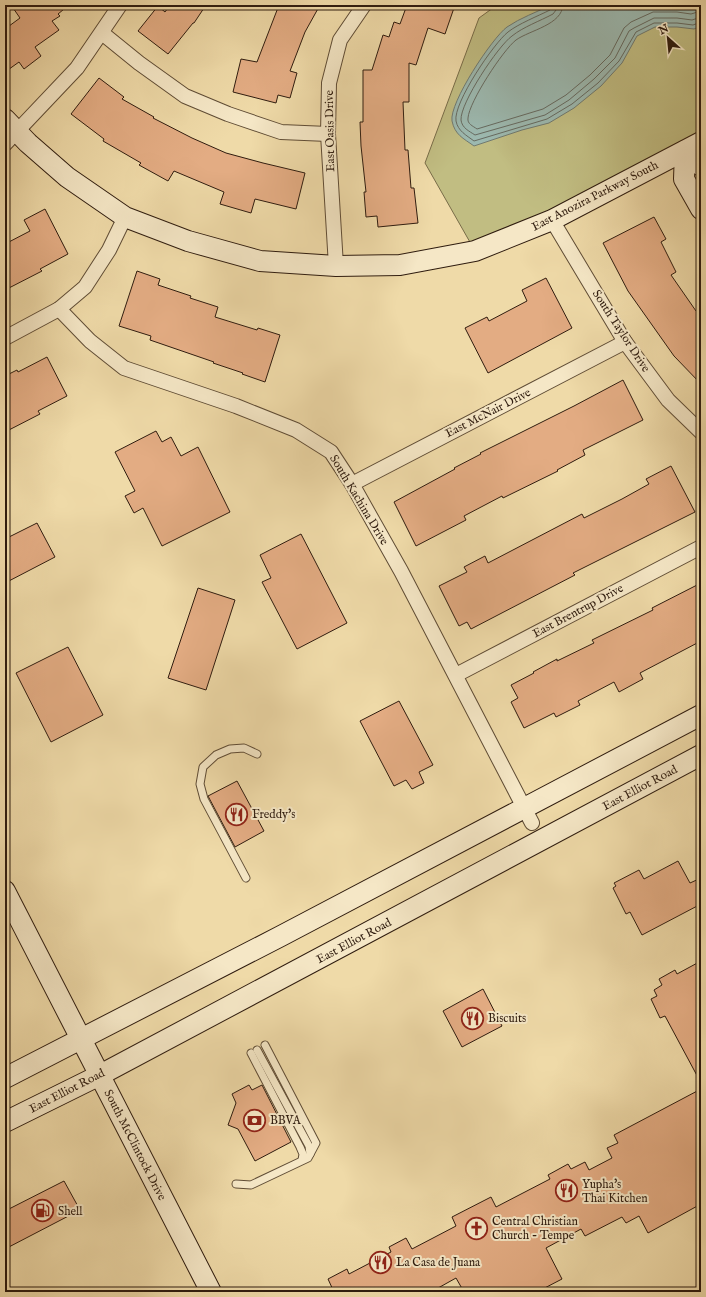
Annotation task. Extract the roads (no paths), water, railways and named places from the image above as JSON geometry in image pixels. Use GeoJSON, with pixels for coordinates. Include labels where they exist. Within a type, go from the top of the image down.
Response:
{"type":"FeatureCollection","features":[{"type":"Feature","properties":{"kind":"main road","name":"East Anozira Parkway South"},"geometry":{"type":"LineString","coordinates":[[9,131],[67,177],[125,218],[188,241],[260,261],[336,266],[400,265],[475,251],[552,220],[693,146]]}},
{"type":"Feature","properties":{"kind":"main road"},"geometry":{"type":"LineString","coordinates":[[693,146],[701,166]]}},
{"type":"Feature","properties":{"kind":"main road"},"geometry":{"type":"LineString","coordinates":[[693,146],[684,178],[701,209]]}},
{"type":"Feature","properties":{"kind":"main road"},"geometry":{"type":"LineString","coordinates":[[5,1078],[529,816],[701,715]]}},
{"type":"Feature","properties":{"kind":"main road","name":"East Elliot Road"},"geometry":{"type":"LineString","coordinates":[[5,1122],[100,1075],[701,755]]}},
{"type":"Feature","properties":{"kind":"main road","name":"South McClintock Drive"},"geometry":{"type":"LineString","coordinates":[[5,891],[211,1292]]}},
{"type":"Feature","properties":{"kind":"street"},"geometry":{"type":"LineString","coordinates":[[9,131],[78,68],[120,5]]}},
{"type":"Feature","properties":{"kind":"street","name":"East Oasis Drive"},"geometry":{"type":"LineString","coordinates":[[336,266],[328,134],[329,83],[340,40],[364,5]]}},
{"type":"Feature","properties":{"kind":"street"},"geometry":{"type":"LineString","coordinates":[[102,33],[139,63],[185,96],[228,114],[281,132],[328,134]]}},
{"type":"Feature","properties":{"kind":"street"},"geometry":{"type":"LineString","coordinates":[[5,338],[59,309],[85,286],[108,250],[125,218]]}},
{"type":"Feature","properties":{"kind":"street","name":"South Taylor Drive"},"geometry":{"type":"LineString","coordinates":[[552,220],[625,342],[668,400],[701,432]]}},
{"type":"Feature","properties":{"kind":"street","name":"South Kachina Drive"},"geometry":{"type":"LineString","coordinates":[[59,309],[90,341],[124,368],[236,406],[296,430],[331,452],[352,484],[400,571],[529,816]]}},
{"type":"Feature","properties":{"kind":"street","name":"East McNair Drive"},"geometry":{"type":"LineString","coordinates":[[352,484],[625,342]]}},
{"type":"Feature","properties":{"kind":"street","name":"East Brentrup Drive"},"geometry":{"type":"LineString","coordinates":[[456,675],[701,547]]}},
{"type":"Feature","properties":{"kind":"lane"},"geometry":{"type":"LineString","coordinates":[[246,878],[204,799],[200,784],[203,767],[216,755],[230,749],[244,748],[257,754]]}},
{"type":"Feature","properties":{"kind":"lane"},"geometry":{"type":"LineString","coordinates":[[236,1184],[251,1185],[308,1158],[316,1142],[266,1046]]}},
{"type":"Feature","properties":{"kind":"lane"},"geometry":{"type":"LineString","coordinates":[[302,1160],[303,1154],[300,1147],[254,1051],[309,1146],[310,1154]]}},
{"type":"Feature","properties":{"kind":"lane"},"geometry":{"type":"LineString","coordinates":[[695,1292],[701,1289]]}},
{"type":"Feature","properties":{"kind":"water"},"geometry":{"type":"Polygon","coordinates":[[[551,5],[701,5],[701,26],[694,29],[655,27],[637,36],[622,63],[601,86],[574,108],[549,123],[522,130],[474,146],[457,133],[452,121],[457,100],[464,86],[482,57],[500,33],[512,24],[551,5]]]}},
{"type":"Feature","properties":{"kind":"place","name":"Freddy's"},"geometry":{"type":"Point","coordinates":[236,814]}},
{"type":"Feature","properties":{"kind":"place","name":"Biscuits"},"geometry":{"type":"Point","coordinates":[472,1018]}},
{"type":"Feature","properties":{"kind":"place","name":"BBVA"},"geometry":{"type":"Point","coordinates":[255,1120]}},
{"type":"Feature","properties":{"kind":"place","name":"Yupha's Thai Kitchen"},"geometry":{"type":"Point","coordinates":[567,1191]}},
{"type":"Feature","properties":{"kind":"place","name":"Shell"},"geometry":{"type":"Point","coordinates":[42,1211]}},
{"type":"Feature","properties":{"kind":"place","name":"Central Christian Church - Tempe"},"geometry":{"type":"Point","coordinates":[477,1228]}},
{"type":"Feature","properties":{"kind":"place","name":"La Casa de Juana"},"geometry":{"type":"Point","coordinates":[380,1262]}}]}
